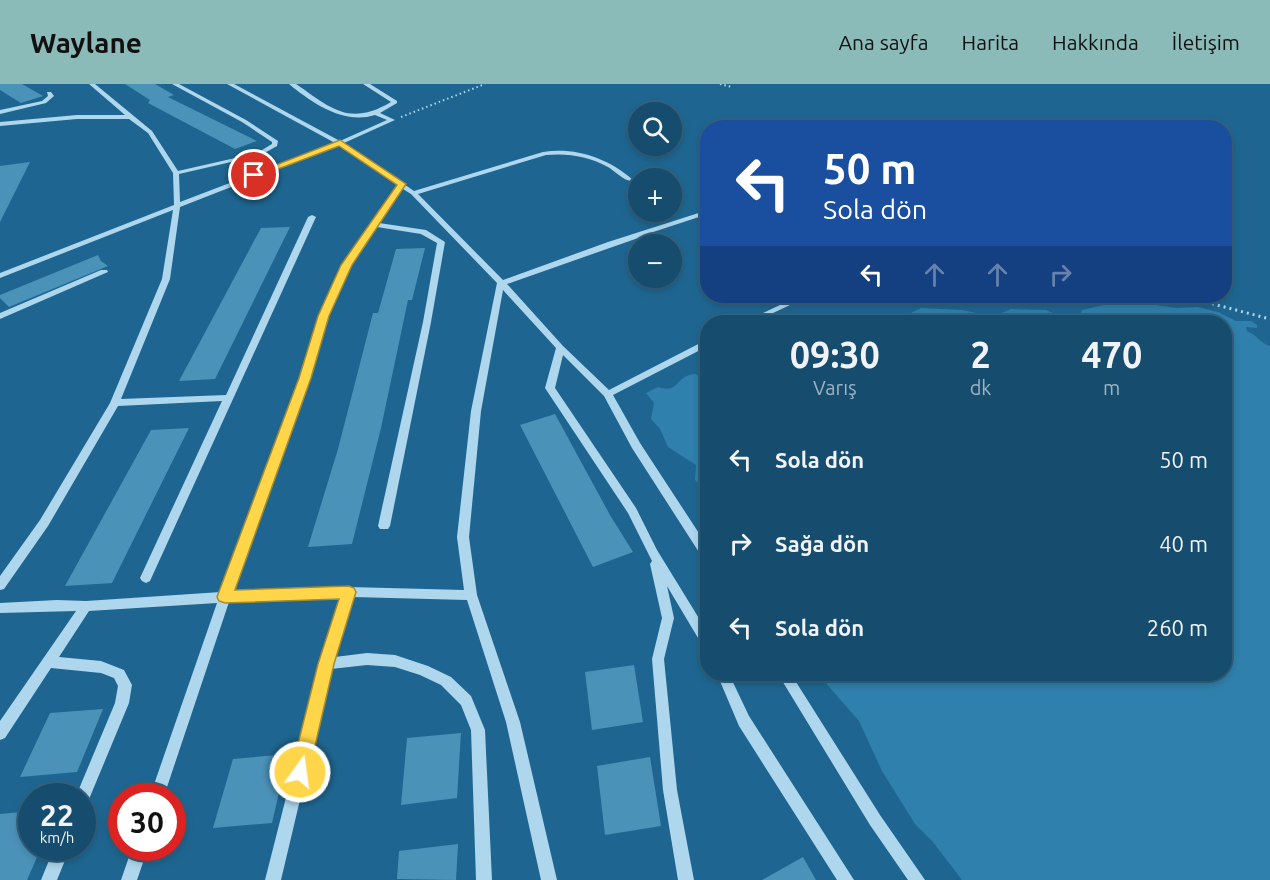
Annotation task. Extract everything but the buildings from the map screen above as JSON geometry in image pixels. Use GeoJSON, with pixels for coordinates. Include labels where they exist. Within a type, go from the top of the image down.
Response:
{"type":"FeatureCollection","features":[{"type":"Feature","properties":{"kind":"street"},"geometry":{"type":"LineString","coordinates":[[0,585],[44,523],[115,403],[166,279],[177,205],[176,172],[150,132],[92,84]]}},
{"type":"Feature","properties":{"kind":"street"},"geometry":{"type":"LineString","coordinates":[[175,84],[244,121],[275,141],[275,145],[259,154],[176,172]]}},
{"type":"Feature","properties":{"kind":"street"},"geometry":{"type":"LineString","coordinates":[[230,84],[340,142],[413,193],[493,274],[560,348],[608,394],[636,445],[700,545]]}},
{"type":"Feature","properties":{"kind":"street"},"geometry":{"type":"LineString","coordinates":[[292,84],[340,115],[356,118],[377,114],[395,102],[366,84]]}},
{"type":"Feature","properties":{"kind":"street"},"geometry":{"type":"LineString","coordinates":[[0,112],[44,102],[51,96],[49,93]]}},
{"type":"Feature","properties":{"kind":"street"},"geometry":{"type":"LineString","coordinates":[[377,114],[392,120]]}},
{"type":"Feature","properties":{"kind":"street"},"geometry":{"type":"LineString","coordinates":[[0,124],[77,117],[130,117]]}},
{"type":"Feature","properties":{"kind":"street"},"geometry":{"type":"LineString","coordinates":[[0,276],[392,120]]}},
{"type":"Feature","properties":{"kind":"street"},"geometry":{"type":"LineString","coordinates":[[413,193],[545,153],[563,151],[586,155],[628,178]]}},
{"type":"Feature","properties":{"kind":"street"},"geometry":{"type":"LineString","coordinates":[[161,783],[225,597],[305,378],[323,316],[346,265],[402,184]]}},
{"type":"Feature","properties":{"kind":"street"},"geometry":{"type":"LineString","coordinates":[[642,234],[700,215]]}},
{"type":"Feature","properties":{"kind":"street"},"geometry":{"type":"LineString","coordinates":[[146,578],[312,217]]}},
{"type":"Feature","properties":{"kind":"street"},"geometry":{"type":"LineString","coordinates":[[374,224],[423,232],[441,242],[427,322],[384,526]]}},
{"type":"Feature","properties":{"kind":"street"},"geometry":{"type":"LineString","coordinates":[[500,284],[628,239]]}},
{"type":"Feature","properties":{"kind":"street"},"geometry":{"type":"LineString","coordinates":[[0,316],[104,272]]}},
{"type":"Feature","properties":{"kind":"street"},"geometry":{"type":"LineString","coordinates":[[500,284],[476,411],[462,537],[471,595],[513,722],[549,880]]}},
{"type":"Feature","properties":{"kind":"street"},"geometry":{"type":"LineString","coordinates":[[763,315],[790,303]]}},
{"type":"Feature","properties":{"kind":"street"},"geometry":{"type":"LineString","coordinates":[[608,394],[700,346]]}},
{"type":"Feature","properties":{"kind":"street"},"geometry":{"type":"LineString","coordinates":[[560,348],[550,388],[632,511],[653,554],[700,631]]}},
{"type":"Feature","properties":{"kind":"street"},"geometry":{"type":"LineString","coordinates":[[115,403],[227,398]]}},
{"type":"Feature","properties":{"kind":"street"},"geometry":{"type":"LineString","coordinates":[[653,554],[668,618],[658,659],[670,790],[686,880]]}},
{"type":"Feature","properties":{"kind":"street"},"geometry":{"type":"LineString","coordinates":[[0,608],[57,604],[86,606],[349,592],[471,595]]}},
{"type":"Feature","properties":{"kind":"street"},"geometry":{"type":"LineString","coordinates":[[273,880],[326,664],[349,592]]}},
{"type":"Feature","properties":{"kind":"street"},"geometry":{"type":"LineString","coordinates":[[0,733],[86,606]]}},
{"type":"Feature","properties":{"kind":"street"},"geometry":{"type":"LineString","coordinates":[[326,664],[367,659],[395,661],[423,669],[446,681],[466,702],[478,730],[484,880]]}},
{"type":"Feature","properties":{"kind":"street"},"geometry":{"type":"LineString","coordinates":[[48,662],[101,668],[119,674],[125,685],[122,703],[89,783]]}},
{"type":"Feature","properties":{"kind":"street"},"geometry":{"type":"LineString","coordinates":[[726,681],[744,721],[846,880]]}},
{"type":"Feature","properties":{"kind":"street"},"geometry":{"type":"LineString","coordinates":[[788,681],[875,820],[917,880]]}},
{"type":"Feature","properties":{"kind":"street"},"geometry":{"type":"LineString","coordinates":[[49,880],[57,861]]}},
{"type":"Feature","properties":{"kind":"street"},"geometry":{"type":"LineString","coordinates":[[129,880],[136,861]]}},
{"type":"Feature","properties":{"kind":"path"},"geometry":{"type":"LineString","coordinates":[[392,120],[485,84]]}},
{"type":"Feature","properties":{"kind":"path"},"geometry":{"type":"LineString","coordinates":[[720,84],[732,87]]}},
{"type":"Feature","properties":{"kind":"path"},"geometry":{"type":"LineString","coordinates":[[959,303],[1038,303]]}},
{"type":"Feature","properties":{"kind":"path"},"geometry":{"type":"LineString","coordinates":[[1208,303],[1270,320]]}},
{"type":"Feature","properties":{"kind":"shaded area"},"geometry":{"type":"Polygon","coordinates":[[[1113,303],[1143,303],[1176,308],[1198,307],[1224,315],[1080,315],[1082,310],[1113,303]]]}},
{"type":"Feature","properties":{"kind":"shaded area"},"geometry":{"type":"Polygon","coordinates":[[[921,308],[962,310],[985,315],[907,315],[921,308]]]}},
{"type":"Feature","properties":{"kind":"shaded area"},"geometry":{"type":"Polygon","coordinates":[[[1011,309],[1046,310],[1057,315],[985,315],[1002,313],[1011,309]]]}},
{"type":"Feature","properties":{"kind":"shaded area"},"geometry":{"type":"Polygon","coordinates":[[[1232,319],[1251,321],[1257,325],[1257,328],[1246,327],[1247,331],[1270,346],[1270,880],[962,880],[933,842],[915,824],[882,771],[859,721],[824,681],[1232,681],[1232,319]]]}},
{"type":"Feature","properties":{"kind":"shaded area"},"geometry":{"type":"Polygon","coordinates":[[[700,375],[700,485],[695,480],[696,465],[668,447],[660,429],[651,419],[654,403],[646,393],[658,387],[665,389],[674,387],[688,376],[700,375]]]}},
{"type":"Feature","properties":{"kind":"route"},"geometry":{"type":"LineString","coordinates":[[254,175],[340,142],[402,184],[346,265],[323,316],[305,378],[225,597],[349,592],[326,664],[300,772]]}}]}
